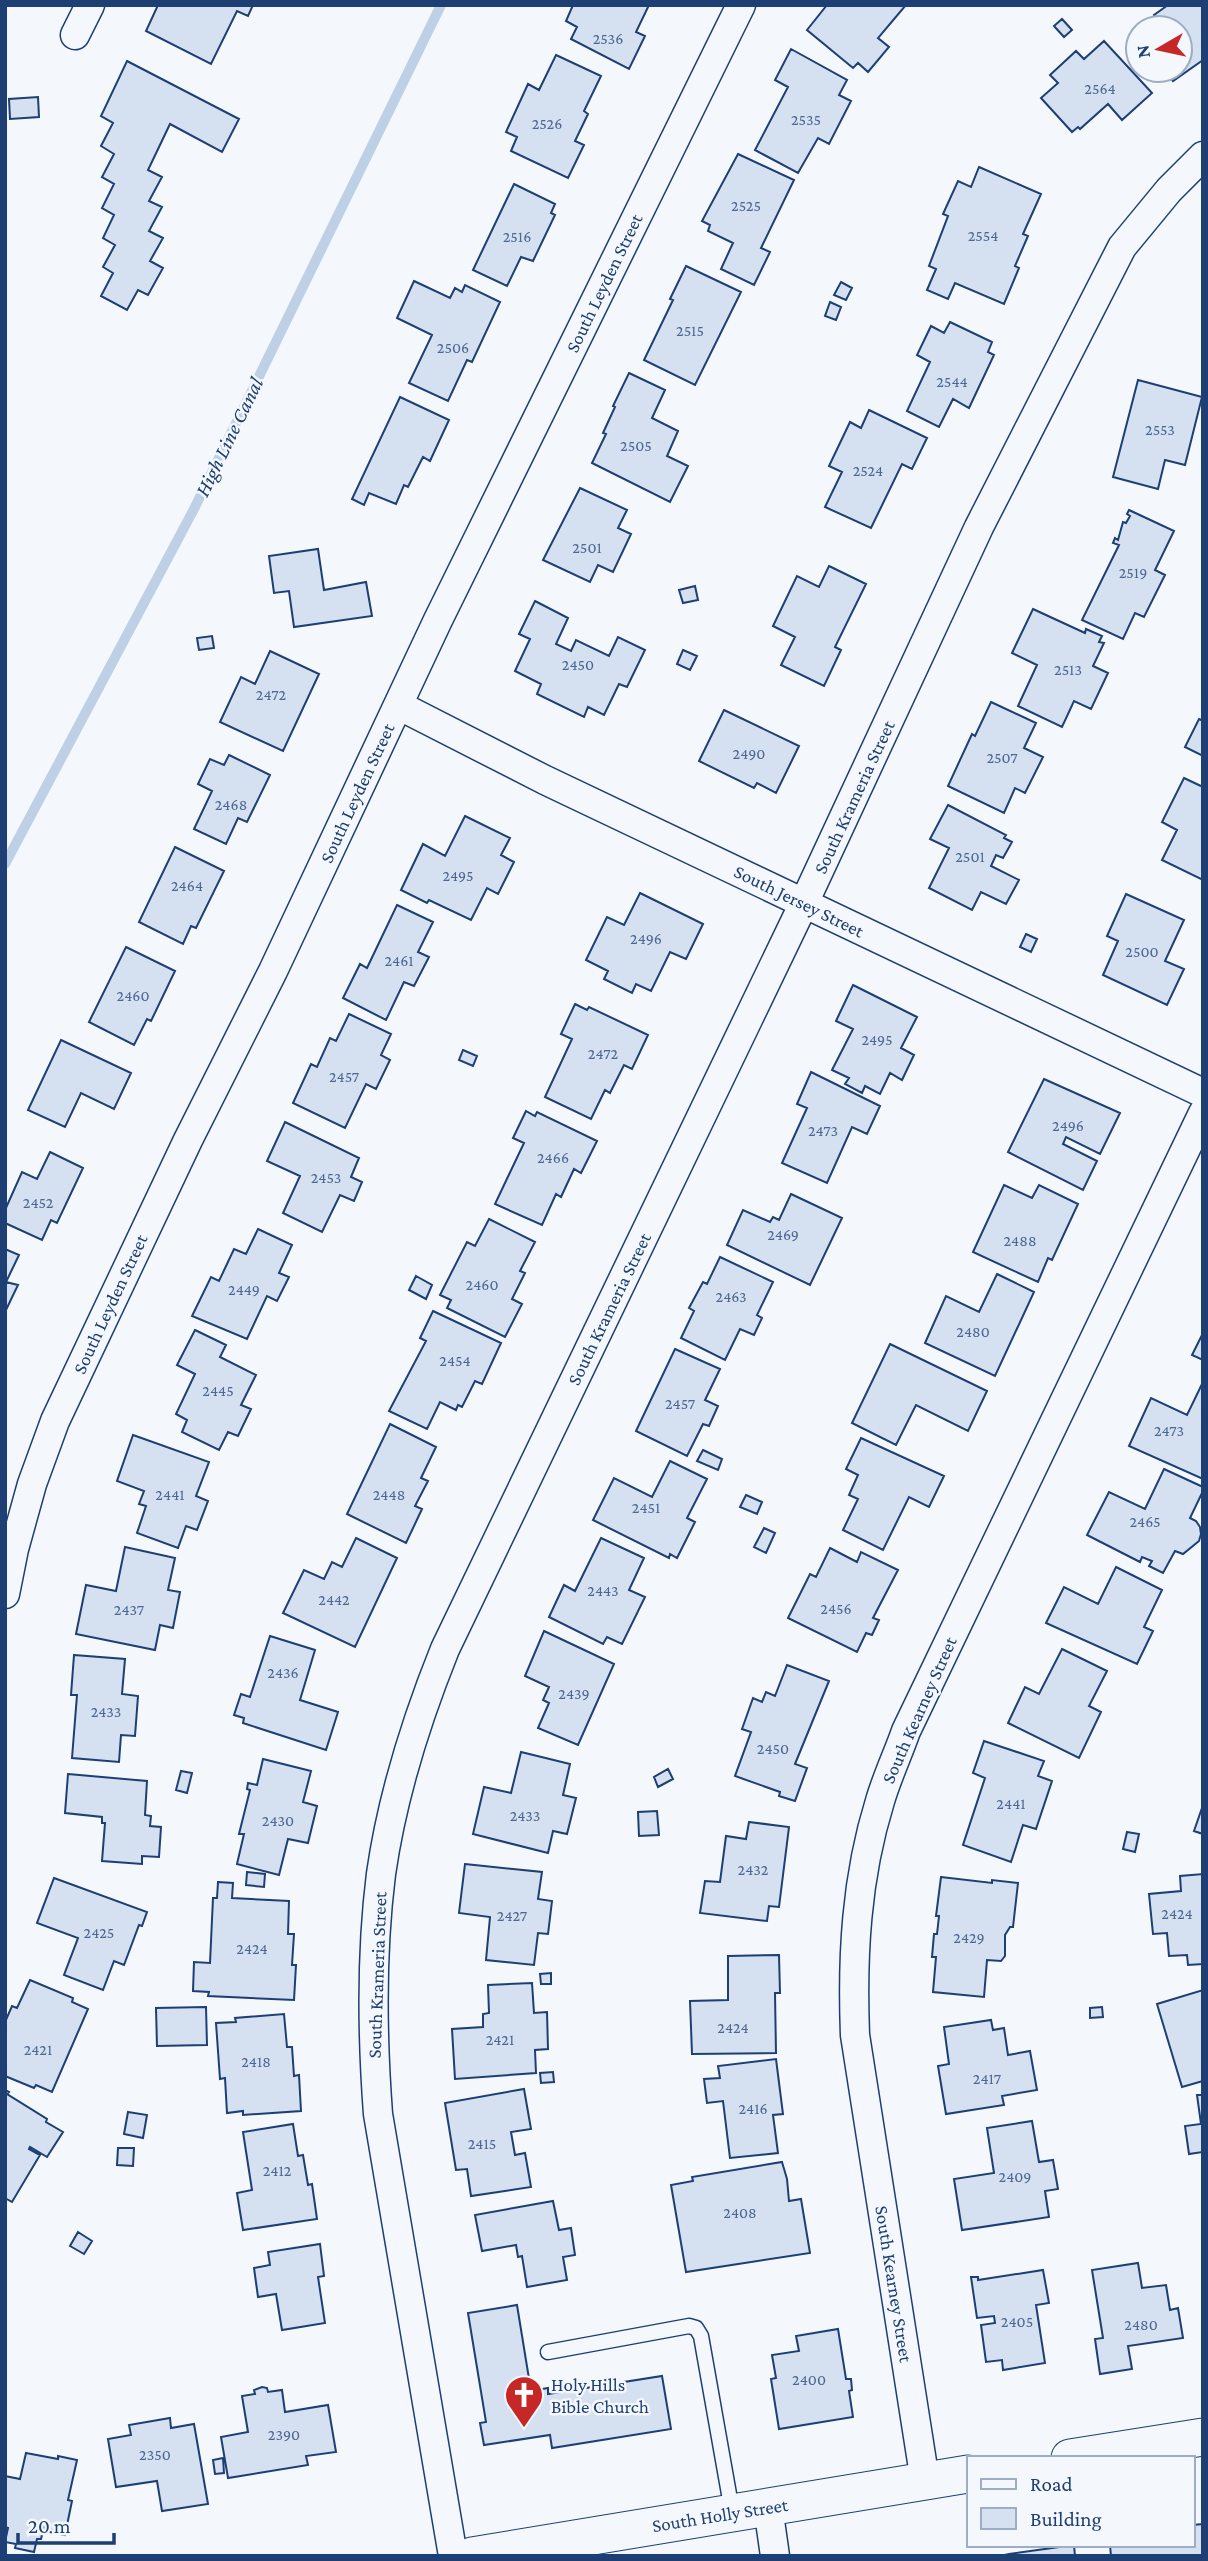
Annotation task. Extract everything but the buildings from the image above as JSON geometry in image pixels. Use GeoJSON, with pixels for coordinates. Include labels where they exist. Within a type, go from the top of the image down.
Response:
{"type":"FeatureCollection","features":[{"type":"Feature","properties":{"kind":"street"},"geometry":{"type":"LineString","coordinates":[[75,35],[90,5]]}},
{"type":"Feature","properties":{"kind":"street","name":"South Leyden Street"},"geometry":{"type":"LineString","coordinates":[[5,1594],[32,1484],[55,1421],[188,1140],[273,971],[398,705],[741,5]]}},
{"type":"Feature","properties":{"kind":"street","name":"South Krameria Street"},"geometry":{"type":"LineString","coordinates":[[453,2556],[378,2114],[373,2050],[375,1937],[381,1873],[410,1747],[445,1649],[804,903],[979,527],[1122,247],[1169,190],[1203,156]]}},
{"type":"Feature","properties":{"kind":"street","name":"South Jersey Street"},"geometry":{"type":"LineString","coordinates":[[398,705],[545,780],[1203,1093]]}},
{"type":"Feature","properties":{"kind":"street","name":"South Kearney Street"},"geometry":{"type":"LineString","coordinates":[[925,2481],[855,2035],[853,1981],[864,1864],[880,1801],[906,1731],[1203,1113]]}},
{"type":"Feature","properties":{"kind":"street"},"geometry":{"type":"LineString","coordinates":[[1083,2456],[1203,2437]]}},
{"type":"Feature","properties":{"kind":"street","name":"South Holly Street"},"geometry":{"type":"LineString","coordinates":[[472,2556],[967,2474]]}},
{"type":"Feature","properties":{"kind":"street"},"geometry":{"type":"LineString","coordinates":[[750,2510],[775,2556]]}},
{"type":"Feature","properties":{"kind":"lane"},"geometry":{"type":"LineString","coordinates":[[548,2352],[689,2326],[696,2328],[701,2336],[750,2510]]}},
{"type":"Feature","properties":{"kind":"waterway","name":"High Line Canal"},"geometry":{"type":"LineString","coordinates":[[5,864],[194,509],[441,5]]}},
{"type":"Feature","properties":{"kind":"place","name":"Holy Hills Bible Church"},"geometry":{"type":"Point","coordinates":[524,2429]}}]}
